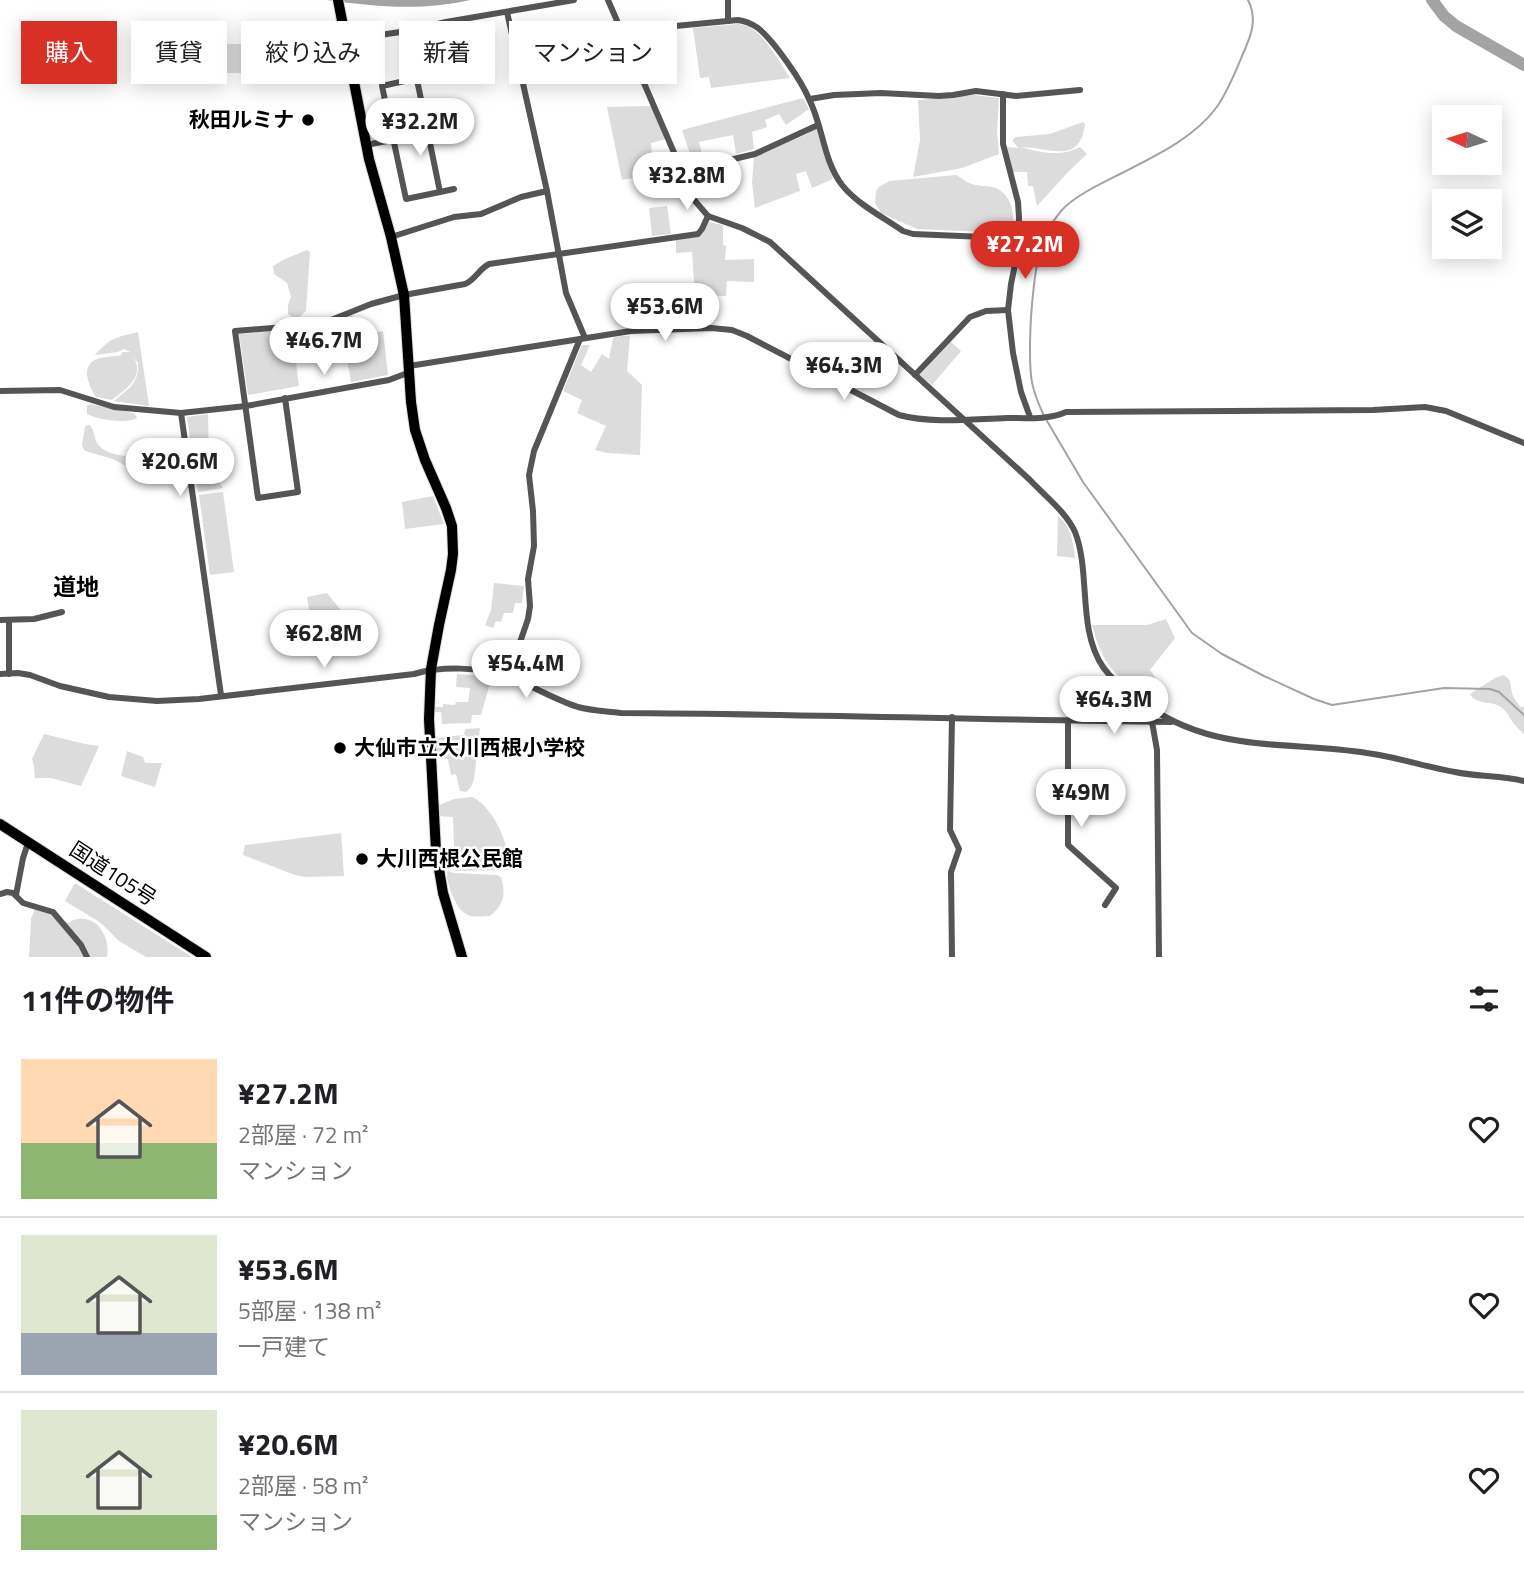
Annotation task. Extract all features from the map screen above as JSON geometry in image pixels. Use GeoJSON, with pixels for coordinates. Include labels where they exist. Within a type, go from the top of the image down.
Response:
{"type":"FeatureCollection","features":[{"type":"Feature","properties":{"kind":"main road"},"geometry":{"type":"LineString","coordinates":[[338,0],[342,21]]}},
{"type":"Feature","properties":{"kind":"main road"},"geometry":{"type":"LineString","coordinates":[[354,84],[366,145],[404,295],[415,430],[452,526],[451,570],[439,625],[428,700],[436,851],[443,894],[462,957]]}},
{"type":"Feature","properties":{"kind":"main road","name":"国道105号"},"geometry":{"type":"LineString","coordinates":[[0,824],[206,957]]}},
{"type":"Feature","properties":{"kind":"street"},"geometry":{"type":"LineString","coordinates":[[452,21],[574,0]]}},
{"type":"Feature","properties":{"kind":"street"},"geometry":{"type":"LineString","coordinates":[[608,0],[618,21]]}},
{"type":"Feature","properties":{"kind":"street"},"geometry":{"type":"LineString","coordinates":[[728,0],[728,21]]}},
{"type":"Feature","properties":{"kind":"street"},"geometry":{"type":"LineString","coordinates":[[507,12],[547,191],[566,293],[583,339],[531,463],[529,475],[534,546],[528,579],[530,606],[508,677]]}},
{"type":"Feature","properties":{"kind":"street"},"geometry":{"type":"LineString","coordinates":[[677,26],[746,21],[759,29],[810,99],[827,155],[842,185],[853,196],[903,230],[913,234],[984,237],[1018,250]]}},
{"type":"Feature","properties":{"kind":"street"},"geometry":{"type":"LineString","coordinates":[[399,83],[382,86],[406,199],[454,189]]}},
{"type":"Feature","properties":{"kind":"street"},"geometry":{"type":"LineString","coordinates":[[418,84],[440,192]]}},
{"type":"Feature","properties":{"kind":"street"},"geometry":{"type":"LineString","coordinates":[[645,84],[695,201],[708,216],[770,242],[1030,480],[1069,522],[1079,545],[1088,627],[1097,658],[1115,682],[1172,722],[1196,732],[1260,744],[1366,752],[1455,772],[1524,781]]}},
{"type":"Feature","properties":{"kind":"street"},"geometry":{"type":"LineString","coordinates":[[810,99],[881,93],[946,96],[976,91],[1016,96],[1080,90]]}},
{"type":"Feature","properties":{"kind":"street"},"geometry":{"type":"LineString","coordinates":[[1003,94],[1003,144],[1019,208],[1018,250],[1008,310],[1018,379],[1030,418]]}},
{"type":"Feature","properties":{"kind":"street"},"geometry":{"type":"LineString","coordinates":[[682,171],[755,154],[818,125]]}},
{"type":"Feature","properties":{"kind":"street"},"geometry":{"type":"LineString","coordinates":[[366,145],[392,140]]}},
{"type":"Feature","properties":{"kind":"street"},"geometry":{"type":"LineString","coordinates":[[391,237],[454,217],[481,214],[521,197],[547,191]]}},
{"type":"Feature","properties":{"kind":"street"},"geometry":{"type":"LineString","coordinates":[[285,398],[298,492],[258,498],[235,331],[321,324],[371,304],[471,282],[482,268],[489,264],[698,234],[708,216]]}},
{"type":"Feature","properties":{"kind":"street"},"geometry":{"type":"LineString","coordinates":[[915,375],[970,317],[986,311],[1008,310]]}},
{"type":"Feature","properties":{"kind":"street"},"geometry":{"type":"LineString","coordinates":[[0,391],[60,390],[114,407],[181,413],[246,406],[389,380],[409,369],[631,331],[711,328],[732,330],[747,336],[899,415],[923,419],[1030,418],[1066,412],[1373,410],[1425,407],[1446,411],[1524,443]]}},
{"type":"Feature","properties":{"kind":"street"},"geometry":{"type":"LineString","coordinates":[[181,413],[221,695]]}},
{"type":"Feature","properties":{"kind":"street"},"geometry":{"type":"LineString","coordinates":[[0,620],[34,619],[62,612]]}},
{"type":"Feature","properties":{"kind":"street"},"geometry":{"type":"LineString","coordinates":[[9,620],[9,674]]}},
{"type":"Feature","properties":{"kind":"street"},"geometry":{"type":"LineString","coordinates":[[0,674],[30,675],[60,686],[109,697],[157,701],[199,699],[456,668],[492,672],[577,706],[621,713],[1172,722]]}},
{"type":"Feature","properties":{"kind":"street"},"geometry":{"type":"LineString","coordinates":[[952,718],[950,830],[959,849],[951,872],[952,957]]}},
{"type":"Feature","properties":{"kind":"street"},"geometry":{"type":"LineString","coordinates":[[1068,721],[1068,845],[1116,888],[1105,905]]}},
{"type":"Feature","properties":{"kind":"street"},"geometry":{"type":"LineString","coordinates":[[1152,722],[1157,750],[1159,957]]}},
{"type":"Feature","properties":{"kind":"street"},"geometry":{"type":"LineString","coordinates":[[16,895],[28,843]]}},
{"type":"Feature","properties":{"kind":"street"},"geometry":{"type":"LineString","coordinates":[[0,894],[7,892],[16,895],[23,903],[52,912],[81,945],[87,957]]}},
{"type":"Feature","properties":{"kind":"shaded area"},"geometry":{"type":"Polygon","coordinates":[[[327,0],[470,0],[434,6],[399,7],[327,0]]]}},
{"type":"Feature","properties":{"kind":"shaded area"},"geometry":{"type":"Polygon","coordinates":[[[738,24],[754,30],[761,37],[790,78],[711,88],[709,77],[700,78],[693,28],[738,24]]]}},
{"type":"Feature","properties":{"kind":"shaded area"},"geometry":{"type":"Polygon","coordinates":[[[227,44],[241,44],[241,73],[227,73],[227,44]]]}},
{"type":"Feature","properties":{"kind":"shaded area"},"geometry":{"type":"Polygon","coordinates":[[[974,95],[999,98],[999,154],[962,168],[913,177],[920,140],[918,100],[974,95]]]}},
{"type":"Feature","properties":{"kind":"shaded area"},"geometry":{"type":"Polygon","coordinates":[[[803,98],[809,109],[786,125],[779,114],[765,120],[767,127],[752,132],[754,149],[736,154],[733,135],[699,142],[702,154],[691,157],[682,130],[803,98]]]}},
{"type":"Feature","properties":{"kind":"shaded area"},"geometry":{"type":"Polygon","coordinates":[[[652,106],[666,139],[651,143],[654,174],[622,180],[607,107],[652,106]]]}},
{"type":"Feature","properties":{"kind":"shaded area"},"geometry":{"type":"Polygon","coordinates":[[[1083,122],[1085,124],[1082,137],[1070,150],[1021,147],[1051,153],[1066,152],[1080,147],[1087,154],[1037,206],[1033,186],[1028,186],[1027,172],[1013,172],[1006,147],[1018,148],[1013,141],[1016,137],[1050,134],[1083,122]]]}},
{"type":"Feature","properties":{"kind":"shaded area"},"geometry":{"type":"Polygon","coordinates":[[[816,128],[833,179],[812,188],[806,171],[796,174],[800,191],[755,208],[752,183],[754,157],[816,128]]]}},
{"type":"Feature","properties":{"kind":"shaded area"},"geometry":{"type":"Polygon","coordinates":[[[956,175],[970,184],[998,189],[1008,198],[1013,218],[1009,238],[1003,239],[985,232],[917,229],[881,213],[875,203],[876,191],[889,181],[956,175]]]}},
{"type":"Feature","properties":{"kind":"shaded area"},"geometry":{"type":"Polygon","coordinates":[[[667,206],[671,234],[652,236],[649,208],[667,206]]]}},
{"type":"Feature","properties":{"kind":"shaded area"},"geometry":{"type":"Polygon","coordinates":[[[709,222],[723,225],[725,260],[754,259],[754,282],[727,281],[726,296],[695,295],[692,252],[676,253],[676,239],[700,235],[709,222]]]}},
{"type":"Feature","properties":{"kind":"shaded area"},"geometry":{"type":"Polygon","coordinates":[[[307,250],[310,252],[306,311],[298,318],[292,317],[288,314],[291,297],[287,283],[274,274],[273,266],[307,250]]]}},
{"type":"Feature","properties":{"kind":"shaded area"},"geometry":{"type":"Polygon","coordinates":[[[352,315],[356,336],[383,331],[388,375],[351,382],[347,360],[317,364],[312,328],[352,315]]]}},
{"type":"Feature","properties":{"kind":"shaded area"},"geometry":{"type":"Polygon","coordinates":[[[292,330],[299,386],[248,395],[239,334],[292,330]]]}},
{"type":"Feature","properties":{"kind":"shaded area"},"geometry":{"type":"Polygon","coordinates":[[[138,332],[149,406],[114,401],[132,385],[137,376],[138,363],[130,353],[136,361],[134,380],[112,400],[96,397],[88,379],[89,364],[99,358],[130,352],[124,349],[95,355],[114,339],[138,332]]]}},
{"type":"Feature","properties":{"kind":"shaded area"},"geometry":{"type":"Polygon","coordinates":[[[630,336],[627,371],[642,385],[640,455],[595,450],[606,426],[577,413],[582,400],[563,391],[582,345],[590,345],[581,365],[591,372],[602,354],[609,359],[613,338],[630,336]]]}},
{"type":"Feature","properties":{"kind":"shaded area"},"geometry":{"type":"Polygon","coordinates":[[[950,341],[961,351],[932,385],[920,375],[950,341]]]}},
{"type":"Feature","properties":{"kind":"shaded area"},"geometry":{"type":"Polygon","coordinates":[[[90,404],[129,412],[137,418],[120,421],[92,416],[87,414],[87,406],[90,404]]]}},
{"type":"Feature","properties":{"kind":"shaded area"},"geometry":{"type":"Polygon","coordinates":[[[208,414],[209,457],[214,475],[223,488],[198,492],[187,417],[208,414]]]}},
{"type":"Feature","properties":{"kind":"shaded area"},"geometry":{"type":"Polygon","coordinates":[[[87,425],[90,425],[98,445],[109,452],[126,456],[136,448],[151,447],[153,451],[130,465],[88,452],[82,445],[87,425]]]}},
{"type":"Feature","properties":{"kind":"shaded area"},"geometry":{"type":"Polygon","coordinates":[[[223,492],[234,572],[210,575],[199,495],[223,492]]]}},
{"type":"Feature","properties":{"kind":"shaded area"},"geometry":{"type":"Polygon","coordinates":[[[433,496],[444,524],[405,529],[402,502],[433,496]]]}},
{"type":"Feature","properties":{"kind":"shaded area"},"geometry":{"type":"Polygon","coordinates":[[[1058,516],[1069,529],[1075,558],[1057,556],[1058,516]]]}},
{"type":"Feature","properties":{"kind":"shaded area"},"geometry":{"type":"Polygon","coordinates":[[[494,583],[524,586],[522,603],[515,603],[513,613],[504,613],[501,622],[496,621],[493,628],[485,625],[491,610],[494,583]]]}},
{"type":"Feature","properties":{"kind":"shaded area"},"geometry":{"type":"Polygon","coordinates":[[[327,593],[343,613],[313,632],[307,597],[327,593]]]}},
{"type":"Feature","properties":{"kind":"shaded area"},"geometry":{"type":"Polygon","coordinates":[[[1166,619],[1175,638],[1150,670],[1156,678],[1144,697],[1110,667],[1100,650],[1092,625],[1147,625],[1166,619]]]}},
{"type":"Feature","properties":{"kind":"shaded area"},"geometry":{"type":"Polygon","coordinates":[[[457,674],[497,677],[489,687],[481,715],[472,715],[471,723],[442,724],[441,712],[435,712],[435,707],[468,702],[470,688],[456,687],[457,674]]]}},
{"type":"Feature","properties":{"kind":"shaded area"},"geometry":{"type":"Polygon","coordinates":[[[1503,675],[1509,680],[1514,698],[1524,707],[1524,734],[1501,707],[1480,702],[1470,694],[1503,675]]]}},
{"type":"Feature","properties":{"kind":"shaded area"},"geometry":{"type":"Polygon","coordinates":[[[480,728],[474,779],[466,792],[460,791],[456,774],[451,775],[448,759],[434,758],[433,738],[464,735],[465,729],[480,728]]]}},
{"type":"Feature","properties":{"kind":"shaded area"},"geometry":{"type":"Polygon","coordinates":[[[44,734],[99,746],[81,786],[51,778],[35,778],[32,759],[44,734]]]}},
{"type":"Feature","properties":{"kind":"shaded area"},"geometry":{"type":"Polygon","coordinates":[[[127,751],[143,757],[145,763],[162,763],[155,787],[121,776],[127,751]]]}},
{"type":"Feature","properties":{"kind":"shaded area"},"geometry":{"type":"Polygon","coordinates":[[[472,797],[487,809],[498,826],[505,845],[509,870],[455,871],[453,817],[437,816],[437,806],[454,799],[472,797]]]}},
{"type":"Feature","properties":{"kind":"shaded area"},"geometry":{"type":"Polygon","coordinates":[[[341,833],[344,876],[295,875],[243,855],[245,845],[341,833]]]}},
{"type":"Feature","properties":{"kind":"shaded area"},"geometry":{"type":"Polygon","coordinates":[[[448,871],[501,877],[503,893],[498,908],[490,916],[466,914],[452,895],[448,871]]]}},
{"type":"Feature","properties":{"kind":"shaded area"},"geometry":{"type":"Polygon","coordinates":[[[75,883],[192,957],[146,957],[119,941],[101,923],[65,901],[75,883]]]}},
{"type":"Feature","properties":{"kind":"shaded area"},"geometry":{"type":"Polygon","coordinates":[[[39,907],[68,923],[86,919],[98,925],[107,944],[107,957],[29,957],[31,919],[35,909],[39,907]]]}},
{"type":"Feature","properties":{"kind":"waterway"},"geometry":{"type":"LineString","coordinates":[[1044,416],[1033,385],[1030,346],[1035,275],[1046,235],[1061,211],[1073,200],[1172,146],[1207,119],[1227,89],[1248,42],[1253,21],[1248,0]]}},
{"type":"Feature","properties":{"kind":"waterway"},"geometry":{"type":"LineString","coordinates":[[1432,0],[1456,26],[1524,65]]}},
{"type":"Feature","properties":{"kind":"waterway"},"geometry":{"type":"LineString","coordinates":[[1047,421],[1083,482],[1192,633],[1222,654],[1264,676],[1332,705],[1444,688],[1490,689],[1499,692],[1524,715]]}},
{"type":"Feature","properties":{"kind":"place","name":"秋田ルミナ"},"geometry":{"type":"Point","coordinates":[308,120]}},
{"type":"Feature","properties":{"kind":"place","name":"大仙市立大川西根小学校"},"geometry":{"type":"Point","coordinates":[340,748]}},
{"type":"Feature","properties":{"kind":"place","name":"大川西根公民館"},"geometry":{"type":"Point","coordinates":[362,859]}},
{"type":"Feature","properties":{"kind":"district","name":"道地"},"geometry":{"type":"Point","coordinates":[76,587]}}]}
